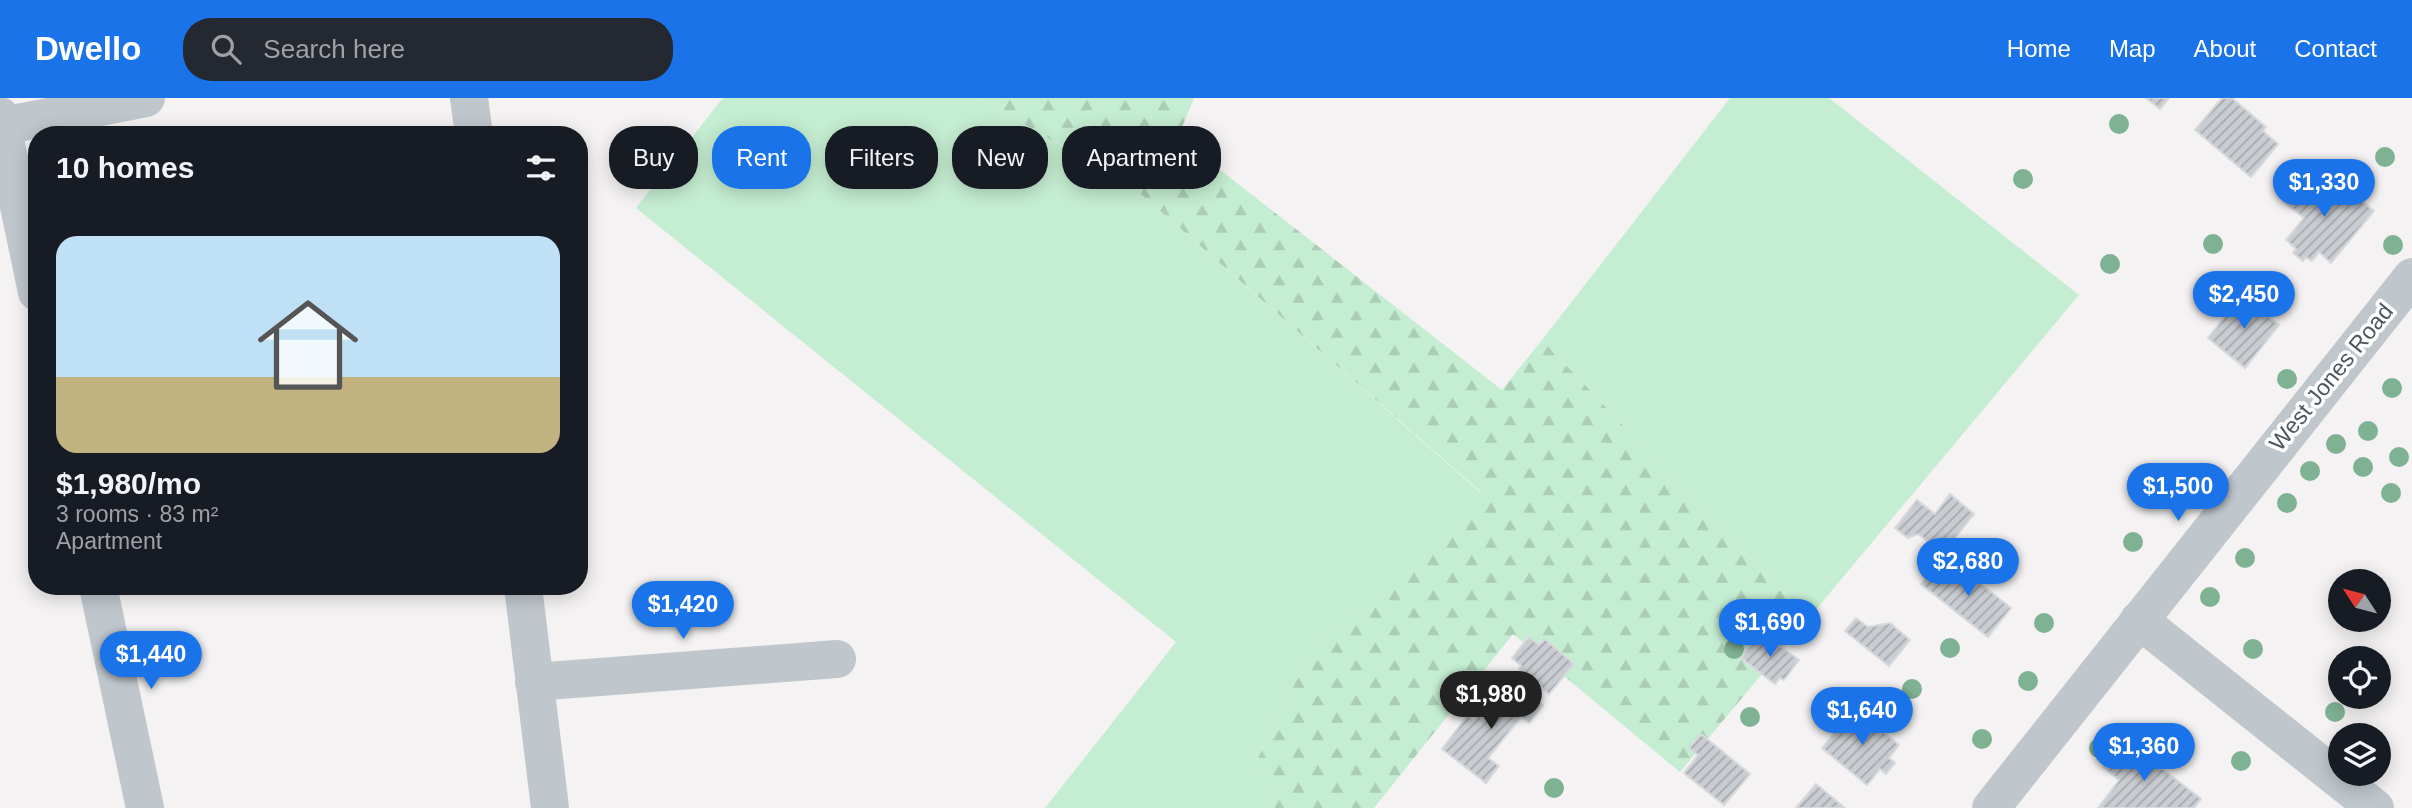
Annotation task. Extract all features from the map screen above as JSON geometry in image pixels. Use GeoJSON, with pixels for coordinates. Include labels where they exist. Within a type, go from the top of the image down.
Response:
{"type":"FeatureCollection","features":[{"type":"Feature","properties":{"kind":"street"},"geometry":{"type":"LineString","coordinates":[[28,249],[1,121],[146,98]]}},
{"type":"Feature","properties":{"kind":"street"},"geometry":{"type":"LineString","coordinates":[[470,98],[473,126]]}},
{"type":"Feature","properties":{"kind":"street","name":"West Jones Road"},"geometry":{"type":"LineString","coordinates":[[1991,808],[2412,277]]}},
{"type":"Feature","properties":{"kind":"street"},"geometry":{"type":"LineString","coordinates":[[100,595],[145,808]]}},
{"type":"Feature","properties":{"kind":"street"},"geometry":{"type":"LineString","coordinates":[[524,595],[550,808]]}},
{"type":"Feature","properties":{"kind":"street"},"geometry":{"type":"LineString","coordinates":[[2139,620],[2375,808]]}},
{"type":"Feature","properties":{"kind":"street"},"geometry":{"type":"LineString","coordinates":[[534,682],[837,659]]}},
{"type":"Feature","properties":{"kind":"green space"},"geometry":{"type":"Polygon","coordinates":[[[723,98],[979,98],[1027,126],[952,126],[952,189],[1048,189],[1048,138],[1062,146],[1062,189],[1135,189],[1481,493],[1313,647],[1256,762],[1275,808],[1045,808],[1176,642],[636,208],[651,189],[698,189],[698,130],[723,98]]]}},
{"type":"Feature","properties":{"kind":"green space"},"geometry":{"type":"Polygon","coordinates":[[[979,98],[1194,98],[1183,126],[1062,126],[1062,146],[1048,138],[1048,126],[1027,126],[979,98]]]}},
{"type":"Feature","properties":{"kind":"green space"},"geometry":{"type":"Polygon","coordinates":[[[1730,98],[1829,98],[2079,295],[1808,619],[1542,340],[1730,98]]]}},
{"type":"Feature","properties":{"kind":"green space"},"geometry":{"type":"Polygon","coordinates":[[[1221,171],[1502,390],[1542,340],[1808,619],[1680,772],[1513,634],[1374,808],[1275,808],[1256,762],[1313,647],[1481,492],[1135,189],[1221,189],[1221,171]]]}},
{"type":"Feature","properties":{"kind":"building"},"geometry":{"type":"Polygon","coordinates":[[[2146,98],[2169,98],[2160,109],[2146,98]]]}},
{"type":"Feature","properties":{"kind":"building"},"geometry":{"type":"Polygon","coordinates":[[[2222,98],[2232,98],[2266,127],[2263,131],[2278,144],[2251,177],[2195,130],[2222,98]]]}},
{"type":"Feature","properties":{"kind":"building"},"geometry":{"type":"Polygon","coordinates":[[[2309,172],[2331,190],[2335,185],[2349,197],[2352,193],[2374,211],[2331,263],[2319,252],[2312,261],[2306,257],[2303,261],[2293,253],[2296,249],[2286,240],[2304,218],[2284,202],[2309,172]]]}},
{"type":"Feature","properties":{"kind":"building"},"geometry":{"type":"Polygon","coordinates":[[[2242,295],[2279,325],[2245,368],[2208,338],[2242,295]]]}},
{"type":"Feature","properties":{"kind":"building"},"geometry":{"type":"Polygon","coordinates":[[[1950,494],[1974,514],[1943,553],[1918,534],[1908,538],[1895,528],[1917,500],[1935,514],[1950,494]]]}},
{"type":"Feature","properties":{"kind":"building"},"geometry":{"type":"Polygon","coordinates":[[[1946,562],[1958,571],[1961,568],[2011,608],[1988,637],[1921,584],[1931,572],[1936,576],[1946,562]]]}},
{"type":"Feature","properties":{"kind":"building"},"geometry":{"type":"Polygon","coordinates":[[[1856,618],[1868,627],[1890,623],[1910,640],[1889,666],[1845,631],[1856,618]]]}},
{"type":"Feature","properties":{"kind":"building"},"geometry":{"type":"Polygon","coordinates":[[[1761,632],[1799,660],[1784,680],[1780,678],[1775,684],[1741,658],[1761,632]]]}},
{"type":"Feature","properties":{"kind":"building"},"geometry":{"type":"Polygon","coordinates":[[[1529,637],[1539,645],[1545,639],[1574,664],[1549,694],[1519,669],[1521,666],[1512,658],[1529,637]]]}},
{"type":"Feature","properties":{"kind":"building"},"geometry":{"type":"Polygon","coordinates":[[[1512,681],[1543,705],[1529,723],[1521,717],[1488,758],[1499,766],[1486,783],[1442,749],[1468,715],[1474,720],[1478,715],[1482,718],[1512,681]]]}},
{"type":"Feature","properties":{"kind":"building"},"geometry":{"type":"Polygon","coordinates":[[[1855,708],[1899,745],[1889,758],[1895,763],[1886,774],[1880,769],[1867,785],[1822,748],[1855,708]]]}},
{"type":"Feature","properties":{"kind":"building"},"geometry":{"type":"Polygon","coordinates":[[[1701,734],[1750,774],[1724,805],[1684,773],[1698,755],[1689,748],[1701,734]]]}},
{"type":"Feature","properties":{"kind":"building"},"geometry":{"type":"Polygon","coordinates":[[[2124,739],[2201,799],[2194,808],[2098,808],[2119,780],[2103,767],[2124,739]]]}},
{"type":"Feature","properties":{"kind":"building"},"geometry":{"type":"Polygon","coordinates":[[[1816,784],[1845,808],[1796,808],[1816,784]]]}}]}
